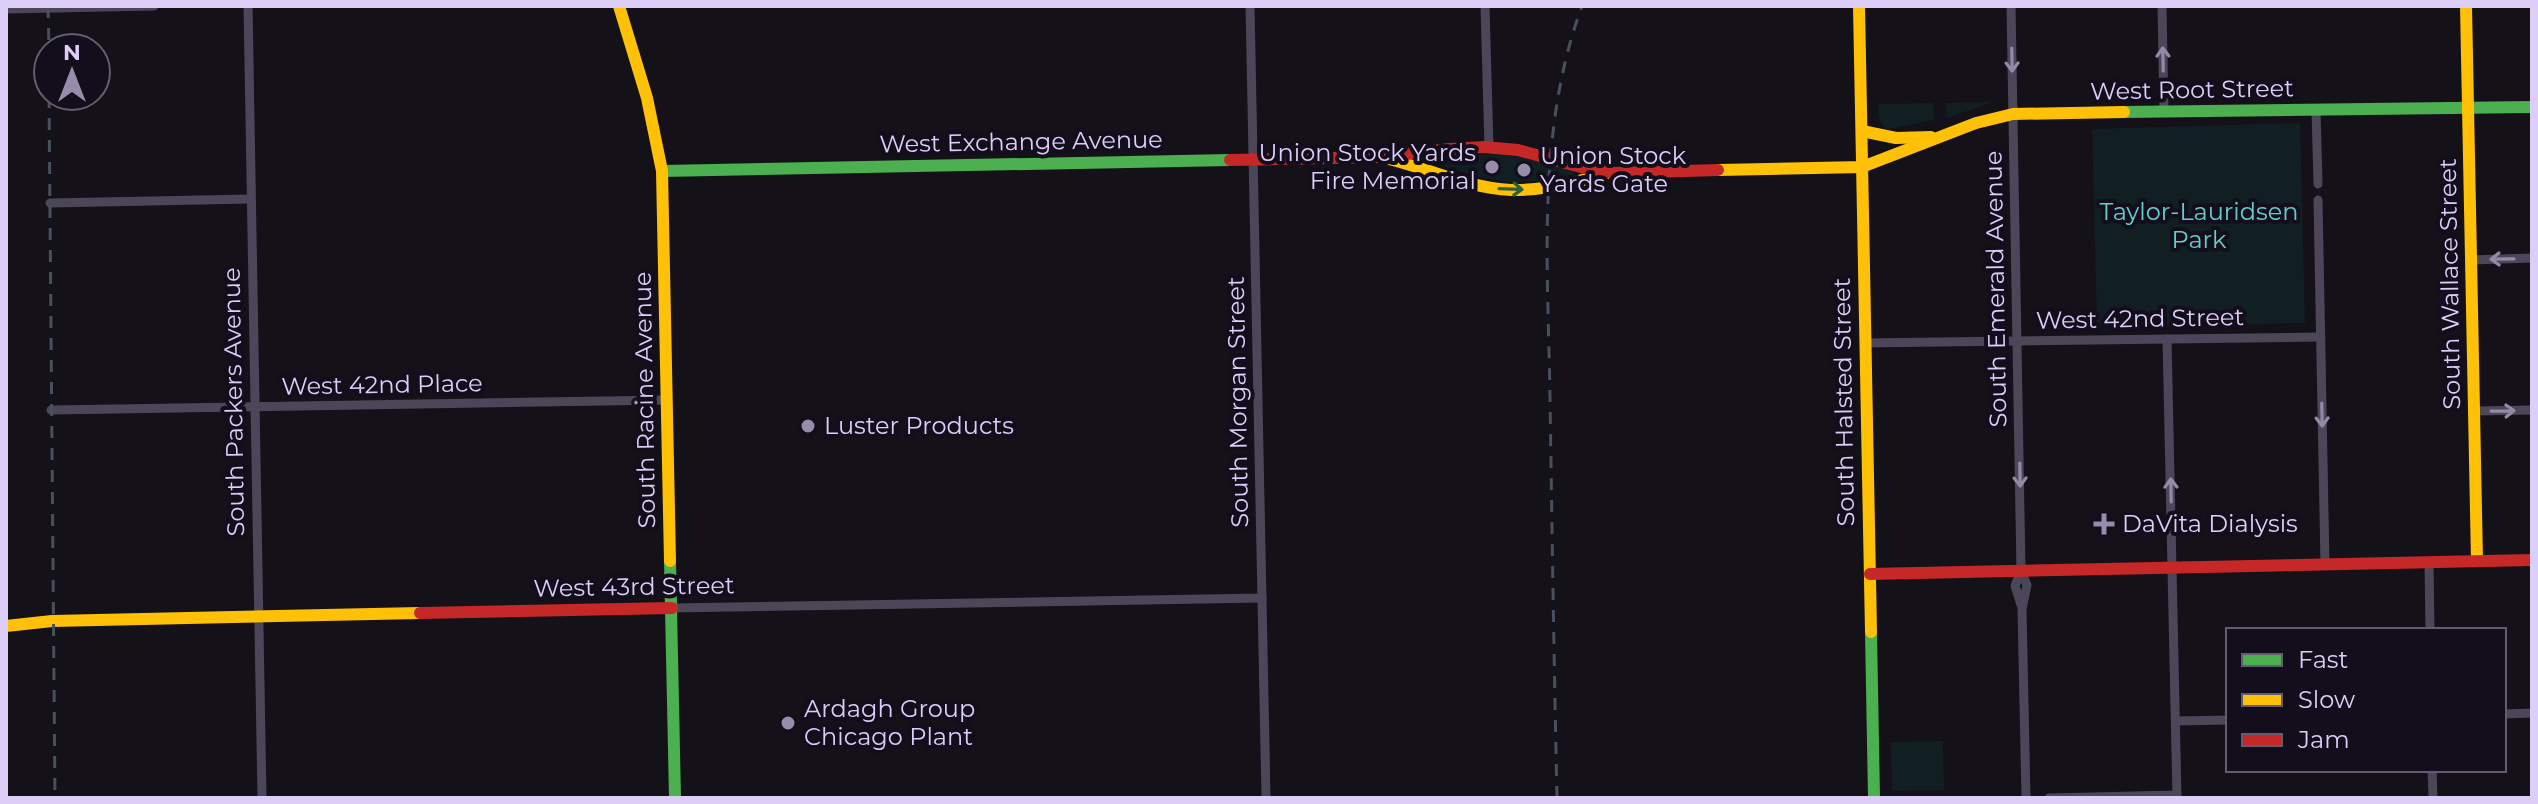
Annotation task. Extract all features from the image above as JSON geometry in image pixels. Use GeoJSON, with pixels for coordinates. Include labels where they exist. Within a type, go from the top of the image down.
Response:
{"type":"FeatureCollection","features":[{"type":"Feature","properties":{"kind":"street"},"geometry":{"type":"LineString","coordinates":[[6,9],[154,6]]}},
{"type":"Feature","properties":{"kind":"street","name":"South Packers Avenue"},"geometry":{"type":"LineString","coordinates":[[248,6],[262,798]]}},
{"type":"Feature","properties":{"kind":"street","name":"South Racine Avenue"},"geometry":{"type":"LineString","coordinates":[[619,6],[647,98],[662,171],[675,798]]}},
{"type":"Feature","properties":{"kind":"street","name":"South Morgan Street"},"geometry":{"type":"LineString","coordinates":[[1250,6],[1266,798]]}},
{"type":"Feature","properties":{"kind":"street"},"geometry":{"type":"LineString","coordinates":[[1485,6],[1489,148]]}},
{"type":"Feature","properties":{"kind":"street","name":"South Halsted Street"},"geometry":{"type":"LineString","coordinates":[[1859,6],[1874,798]]}},
{"type":"Feature","properties":{"kind":"street","name":"South Emerald Avenue"},"geometry":{"type":"LineString","coordinates":[[2011,6],[2021,571],[2015,586],[2022,609],[2026,798]]}},
{"type":"Feature","properties":{"kind":"street"},"geometry":{"type":"LineString","coordinates":[[2162,6],[2164,112]]}},
{"type":"Feature","properties":{"kind":"street","name":"South Wallace Street"},"geometry":{"type":"LineString","coordinates":[[2466,6],[2477,561]]}},
{"type":"Feature","properties":{"kind":"street","name":"West Root Street"},"geometry":{"type":"LineString","coordinates":[[1862,167],[1976,123],[2013,114],[2532,107]]}},
{"type":"Feature","properties":{"kind":"street"},"geometry":{"type":"LineString","coordinates":[[2316,110],[2318,184]]}},
{"type":"Feature","properties":{"kind":"street"},"geometry":{"type":"LineString","coordinates":[[1862,131],[1897,139],[1942,136]]}},
{"type":"Feature","properties":{"kind":"street","name":"West Exchange Avenue"},"geometry":{"type":"LineString","coordinates":[[662,171],[1381,157],[1489,148],[1518,150],[1583,168],[1615,173],[1862,167]]}},
{"type":"Feature","properties":{"kind":"street","name":"West Exchange Avenue"},"geometry":{"type":"LineString","coordinates":[[1381,157],[1499,189],[1548,187],[1615,173]]}},
{"type":"Feature","properties":{"kind":"street"},"geometry":{"type":"LineString","coordinates":[[50,203],[250,199]]}},
{"type":"Feature","properties":{"kind":"street"},"geometry":{"type":"LineString","coordinates":[[2318,200],[2325,565]]}},
{"type":"Feature","properties":{"kind":"street"},"geometry":{"type":"LineString","coordinates":[[2471,260],[2532,258]]}},
{"type":"Feature","properties":{"kind":"street","name":"West 42nd Street"},"geometry":{"type":"LineString","coordinates":[[1865,343],[2321,337]]}},
{"type":"Feature","properties":{"kind":"street"},"geometry":{"type":"LineString","coordinates":[[2049,798],[2177,796],[2167,339]]}},
{"type":"Feature","properties":{"kind":"street","name":"West 42nd Place"},"geometry":{"type":"LineString","coordinates":[[51,410],[667,400]]}},
{"type":"Feature","properties":{"kind":"street"},"geometry":{"type":"LineString","coordinates":[[2474,411],[2532,410]]}},
{"type":"Feature","properties":{"kind":"street"},"geometry":{"type":"LineString","coordinates":[[1870,574],[2532,560]]}},
{"type":"Feature","properties":{"kind":"street"},"geometry":{"type":"LineString","coordinates":[[2429,562],[2430,628]]}},
{"type":"Feature","properties":{"kind":"street","name":"West 43rd Street"},"geometry":{"type":"LineString","coordinates":[[6,626],[52,621],[1262,598]]}},
{"type":"Feature","properties":{"kind":"street"},"geometry":{"type":"LineString","coordinates":[[2506,714],[2532,713]]}},
{"type":"Feature","properties":{"kind":"street"},"geometry":{"type":"LineString","coordinates":[[2176,721],[2226,720]]}},
{"type":"Feature","properties":{"kind":"street"},"geometry":{"type":"LineString","coordinates":[[2432,772],[2433,798]]}},
{"type":"Feature","properties":{"kind":"green space"},"geometry":{"type":"Polygon","coordinates":[[[1993,102],[1947,118],[1946,103],[1993,102]]]}},
{"type":"Feature","properties":{"kind":"green space"},"geometry":{"type":"Polygon","coordinates":[[[1933,103],[1934,120],[1888,129],[1879,118],[1878,104],[1933,103]]]}},
{"type":"Feature","properties":{"kind":"green space","name":"Taylor-Lauridsen Park"},"geometry":{"type":"Polygon","coordinates":[[[2300,123],[2305,323],[2097,327],[2092,129],[2300,123]]]}},
{"type":"Feature","properties":{"kind":"green space"},"geometry":{"type":"Polygon","coordinates":[[[1503,154],[1557,165],[1574,172],[1573,175],[1551,179],[1514,182],[1465,173],[1425,160],[1431,156],[1503,154]]]}},
{"type":"Feature","properties":{"kind":"green space"},"geometry":{"type":"Polygon","coordinates":[[[1943,741],[1944,790],[1892,791],[1891,742],[1943,741]]]}},
{"type":"Feature","properties":{"kind":"railway"},"geometry":{"type":"LineString","coordinates":[[48,6],[49,32]]}},
{"type":"Feature","properties":{"kind":"railway"},"geometry":{"type":"LineString","coordinates":[[1557,798],[1548,199],[1557,101],[1567,53],[1582,6]]}},
{"type":"Feature","properties":{"kind":"railway"},"geometry":{"type":"LineString","coordinates":[[49,112],[55,798]]}},
{"type":"Feature","properties":{"kind":"traffic: fast"},"geometry":{"type":"LineString","coordinates":[[2124,112],[2532,107]]}},
{"type":"Feature","properties":{"kind":"traffic: fast"},"geometry":{"type":"LineString","coordinates":[[662,171],[1230,160]]}},
{"type":"Feature","properties":{"kind":"traffic: fast"},"geometry":{"type":"LineString","coordinates":[[670,561],[675,798]]}},
{"type":"Feature","properties":{"kind":"traffic: fast"},"geometry":{"type":"LineString","coordinates":[[1871,632],[1874,798]]}},
{"type":"Feature","properties":{"kind":"traffic: slow"},"geometry":{"type":"LineString","coordinates":[[619,6],[647,98],[662,171],[670,561]]}},
{"type":"Feature","properties":{"kind":"traffic: slow"},"geometry":{"type":"LineString","coordinates":[[1859,6],[1871,632]]}},
{"type":"Feature","properties":{"kind":"traffic: slow"},"geometry":{"type":"LineString","coordinates":[[2466,6],[2477,561]]}},
{"type":"Feature","properties":{"kind":"traffic: slow"},"geometry":{"type":"LineString","coordinates":[[1718,170],[1862,167],[1976,123],[2013,114],[2124,112]]}},
{"type":"Feature","properties":{"kind":"traffic: slow"},"geometry":{"type":"LineString","coordinates":[[1862,131],[1896,138],[1931,137]]}},
{"type":"Feature","properties":{"kind":"traffic: slow"},"geometry":{"type":"LineString","coordinates":[[1389,159],[1495,189],[1546,188],[1604,175]]}},
{"type":"Feature","properties":{"kind":"traffic: slow"},"geometry":{"type":"LineString","coordinates":[[6,626],[52,621],[420,613]]}},
{"type":"Feature","properties":{"kind":"traffic: jam"},"geometry":{"type":"LineString","coordinates":[[1230,160],[1381,157],[1484,147],[1518,150],[1615,173],[1718,170]]}},
{"type":"Feature","properties":{"kind":"traffic: jam"},"geometry":{"type":"LineString","coordinates":[[1870,574],[2532,560]]}},
{"type":"Feature","properties":{"kind":"traffic: jam"},"geometry":{"type":"LineString","coordinates":[[420,613],[672,608]]}},
{"type":"Feature","properties":{"kind":"place","name":"Union Stock Yards Fire Memorial"},"geometry":{"type":"Point","coordinates":[1492,167]}},
{"type":"Feature","properties":{"kind":"place","name":"Union Stock Yards Gate"},"geometry":{"type":"Point","coordinates":[1524,170]}},
{"type":"Feature","properties":{"kind":"place","name":"Luster Products"},"geometry":{"type":"Point","coordinates":[808,426]}},
{"type":"Feature","properties":{"kind":"place","name":"DaVita Dialysis"},"geometry":{"type":"Point","coordinates":[2104,524]}},
{"type":"Feature","properties":{"kind":"place","name":"Ardagh Group Chicago Plant"},"geometry":{"type":"Point","coordinates":[788,723]}}]}
